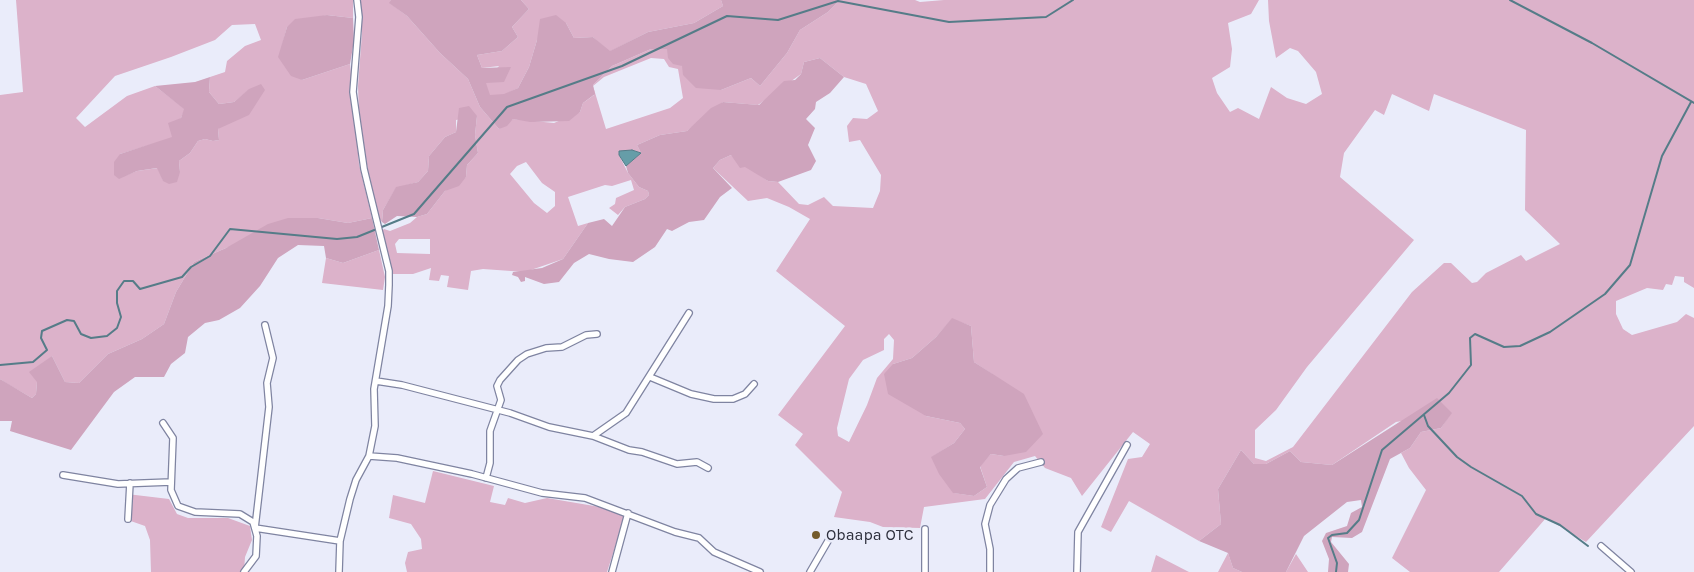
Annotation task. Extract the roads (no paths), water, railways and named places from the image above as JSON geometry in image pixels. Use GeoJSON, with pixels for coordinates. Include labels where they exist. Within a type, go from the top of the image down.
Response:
{"type":"FeatureCollection","features":[{"type":"Feature","properties":{"kind":"street"},"geometry":{"type":"LineString","coordinates":[[339,572],[340,542],[356,480],[369,456],[375,426],[376,381],[388,306],[389,285],[389,270],[364,169],[353,92],[359,17],[357,0]]}},
{"type":"Feature","properties":{"kind":"street"},"geometry":{"type":"LineString","coordinates":[[593,436],[626,413],[689,313]]}},
{"type":"Feature","properties":{"kind":"street"},"geometry":{"type":"LineString","coordinates":[[255,528],[269,407],[267,383],[273,358],[265,325]]}},
{"type":"Feature","properties":{"kind":"street"},"geometry":{"type":"LineString","coordinates":[[486,478],[490,463],[490,431],[501,400],[498,383],[518,360],[546,348],[562,347],[586,334],[597,334]]}},
{"type":"Feature","properties":{"kind":"street"},"geometry":{"type":"LineString","coordinates":[[650,377],[691,394],[714,399],[733,399],[745,394],[754,384]]}},
{"type":"Feature","properties":{"kind":"street"},"geometry":{"type":"LineString","coordinates":[[376,381],[402,385],[499,410],[549,427],[593,436],[629,450],[642,452],[677,464],[698,462],[708,468]]}},
{"type":"Feature","properties":{"kind":"street"},"geometry":{"type":"LineString","coordinates":[[163,423],[173,438],[171,482],[173,498],[181,509],[195,512],[240,514],[248,517],[255,528],[257,536],[256,556],[244,572]]}},
{"type":"Feature","properties":{"kind":"street"},"geometry":{"type":"LineString","coordinates":[[1077,572],[1078,532],[1127,445]]}},
{"type":"Feature","properties":{"kind":"street"},"geometry":{"type":"LineString","coordinates":[[369,456],[397,458],[486,478],[513,487],[542,493],[585,498],[675,532],[699,538],[714,552],[760,572]]}},
{"type":"Feature","properties":{"kind":"street"},"geometry":{"type":"LineString","coordinates":[[990,572],[990,549],[985,524],[990,506],[1006,479],[1018,468],[1040,462]]}},
{"type":"Feature","properties":{"kind":"street"},"geometry":{"type":"LineString","coordinates":[[63,475],[92,481],[130,483],[171,482]]}},
{"type":"Feature","properties":{"kind":"street"},"geometry":{"type":"LineString","coordinates":[[128,519],[130,483]]}},
{"type":"Feature","properties":{"kind":"street"},"geometry":{"type":"LineString","coordinates":[[612,572],[628,513]]}},
{"type":"Feature","properties":{"kind":"street"},"geometry":{"type":"LineString","coordinates":[[255,528],[340,542]]}},
{"type":"Feature","properties":{"kind":"street"},"geometry":{"type":"LineString","coordinates":[[925,529],[925,572]]}},
{"type":"Feature","properties":{"kind":"street"},"geometry":{"type":"LineString","coordinates":[[810,572],[828,541]]}},
{"type":"Feature","properties":{"kind":"street"},"geometry":{"type":"LineString","coordinates":[[1601,546],[1631,572]]}},
{"type":"Feature","properties":{"kind":"water"},"geometry":{"type":"Polygon","coordinates":[[[632,150],[641,153],[626,166],[619,155],[619,151],[632,150]]]}},
{"type":"Feature","properties":{"kind":"waterway"},"geometry":{"type":"LineString","coordinates":[[0,365],[33,362],[47,350],[41,338],[42,331],[67,320],[74,321],[81,334],[91,338],[107,336],[117,328],[121,317],[117,303],[117,291],[124,281],[133,281],[140,289],[182,277],[191,267],[210,256],[230,229],[337,239],[357,237],[414,214],[507,107],[622,66],[727,16],[778,20],[838,1],[949,22],[1046,17],[1073,0]]}},
{"type":"Feature","properties":{"kind":"waterway"},"geometry":{"type":"LineString","coordinates":[[1510,0],[1592,43],[1694,103]]}},
{"type":"Feature","properties":{"kind":"waterway"},"geometry":{"type":"LineString","coordinates":[[1336,572],[1337,563],[1328,538],[1332,535],[1347,533],[1359,520],[1382,450],[1449,393],[1471,365],[1470,338],[1475,334],[1504,347],[1520,346],[1550,332],[1605,294],[1630,265],[1662,156],[1691,102]]}},
{"type":"Feature","properties":{"kind":"waterway"},"geometry":{"type":"LineString","coordinates":[[1424,415],[1428,426],[1457,457],[1522,496],[1536,514],[1560,525],[1588,546]]}},
{"type":"Feature","properties":{"kind":"place","name":"Obaapa OTC"},"geometry":{"type":"Point","coordinates":[816,535]}}]}
